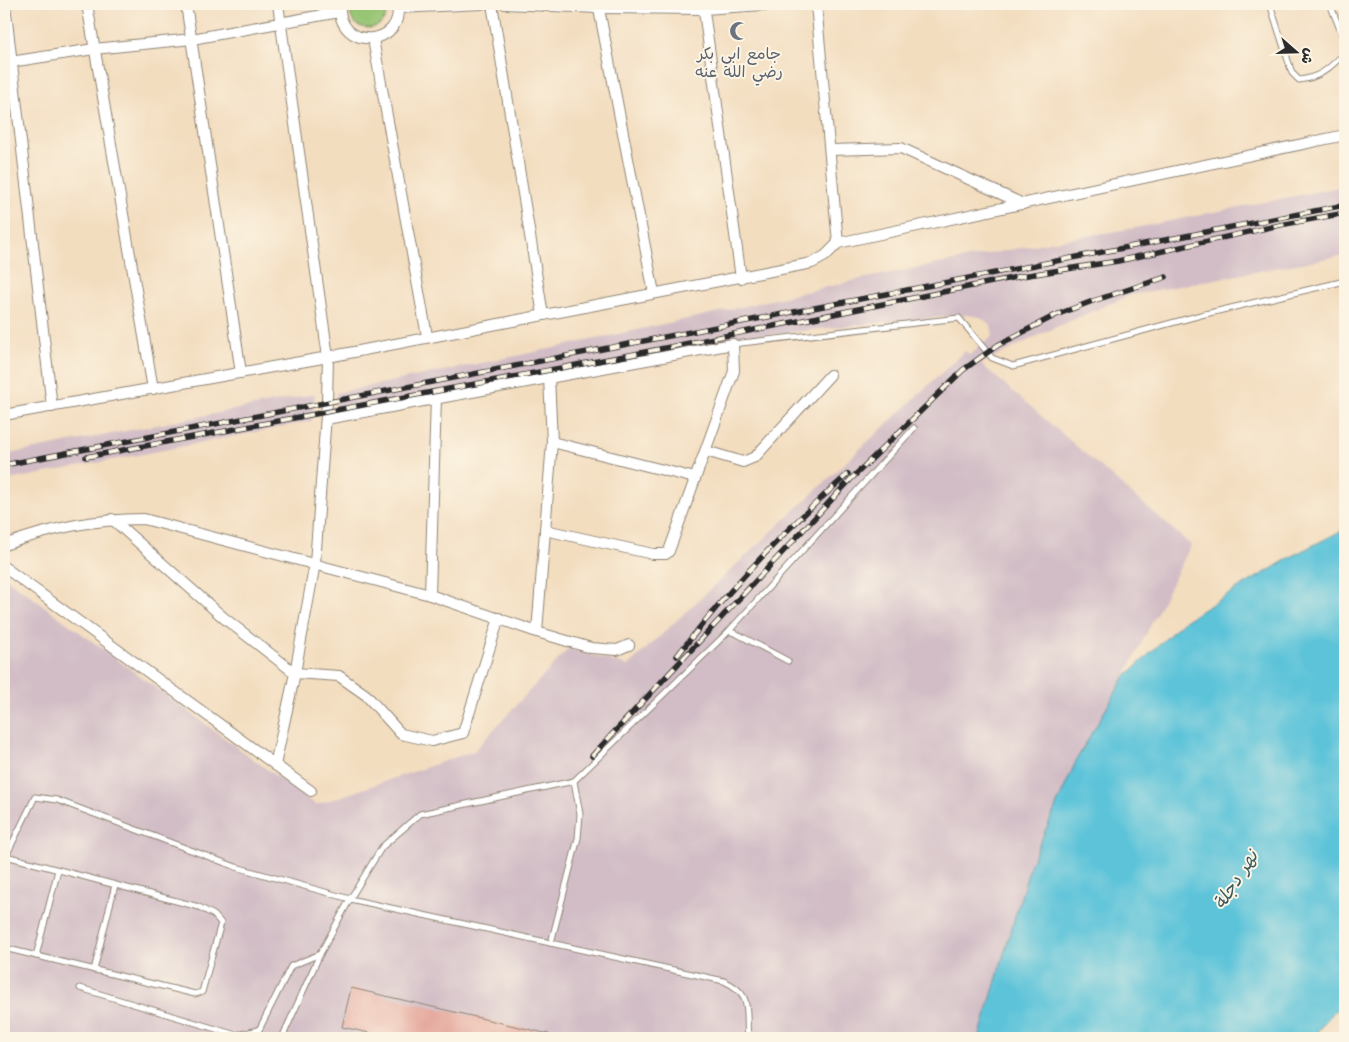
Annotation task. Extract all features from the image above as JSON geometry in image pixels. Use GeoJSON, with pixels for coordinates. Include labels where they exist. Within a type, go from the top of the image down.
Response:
{"type":"FeatureCollection","features":[{"type":"Feature","properties":{"kind":"street"},"geometry":{"type":"LineString","coordinates":[[5,4],[8,62],[52,407]]}},
{"type":"Feature","properties":{"kind":"street"},"geometry":{"type":"LineString","coordinates":[[87,4],[153,389]]}},
{"type":"Feature","properties":{"kind":"street"},"geometry":{"type":"LineString","coordinates":[[186,4],[241,373]]}},
{"type":"Feature","properties":{"kind":"street"},"geometry":{"type":"LineString","coordinates":[[275,765],[295,673],[315,563],[326,419],[328,357],[278,4]]}},
{"type":"Feature","properties":{"kind":"street"},"geometry":{"type":"LineString","coordinates":[[8,62],[94,49],[192,39],[281,22],[340,8],[342,21],[347,29],[354,35],[373,39],[388,32],[398,17],[398,6],[481,4]]}},
{"type":"Feature","properties":{"kind":"street"},"geometry":{"type":"LineString","coordinates":[[492,4],[543,315]]}},
{"type":"Feature","properties":{"kind":"street"},"geometry":{"type":"LineString","coordinates":[[505,4],[599,6],[779,4]]}},
{"type":"Feature","properties":{"kind":"street"},"geometry":{"type":"LineString","coordinates":[[816,4],[831,150],[838,243]]}},
{"type":"Feature","properties":{"kind":"street"},"geometry":{"type":"LineString","coordinates":[[599,6],[654,293]]}},
{"type":"Feature","properties":{"kind":"street"},"geometry":{"type":"LineString","coordinates":[[704,6],[741,278]]}},
{"type":"Feature","properties":{"kind":"street"},"geometry":{"type":"LineString","coordinates":[[373,39],[427,336]]}},
{"type":"Feature","properties":{"kind":"street"},"geometry":{"type":"LineString","coordinates":[[4,415],[328,357],[427,336],[741,278],[812,263],[825,256],[838,243],[1345,134]]}},
{"type":"Feature","properties":{"kind":"street"},"geometry":{"type":"LineString","coordinates":[[831,150],[901,148],[1023,204]]}},
{"type":"Feature","properties":{"kind":"street"},"geometry":{"type":"LineString","coordinates":[[326,419],[733,344],[734,371],[669,551],[663,555],[545,530]]}},
{"type":"Feature","properties":{"kind":"street"},"geometry":{"type":"LineString","coordinates":[[706,451],[743,462],[755,457],[830,375]]}},
{"type":"Feature","properties":{"kind":"street"},"geometry":{"type":"LineString","coordinates":[[537,632],[552,442],[549,377]]}},
{"type":"Feature","properties":{"kind":"street"},"geometry":{"type":"LineString","coordinates":[[430,595],[436,398]]}},
{"type":"Feature","properties":{"kind":"street"},"geometry":{"type":"LineString","coordinates":[[552,442],[695,478]]}},
{"type":"Feature","properties":{"kind":"street"},"geometry":{"type":"LineString","coordinates":[[112,519],[224,618],[295,673],[339,676],[366,695],[401,734],[432,741],[463,732],[499,618]]}},
{"type":"Feature","properties":{"kind":"street"},"geometry":{"type":"LineString","coordinates":[[4,545],[41,532],[90,522],[112,519],[144,519],[430,595],[537,632],[591,648],[617,650],[629,645]]}},
{"type":"Feature","properties":{"kind":"street"},"geometry":{"type":"LineString","coordinates":[[4,567],[311,791]]}},
{"type":"Feature","properties":{"kind":"lane"},"geometry":{"type":"LineString","coordinates":[[1270,4],[1292,72],[1299,80],[1311,79],[1323,74],[1345,53]]}},
{"type":"Feature","properties":{"kind":"lane"},"geometry":{"type":"LineString","coordinates":[[1330,4],[1345,42]]}},
{"type":"Feature","properties":{"kind":"lane"},"geometry":{"type":"LineString","coordinates":[[733,344],[958,318],[992,358],[1012,366],[1201,315],[1345,281]]}},
{"type":"Feature","properties":{"kind":"lane"},"geometry":{"type":"LineString","coordinates":[[282,1038],[320,954],[350,899],[382,847],[420,814],[574,781],[729,631],[914,428]]}},
{"type":"Feature","properties":{"kind":"lane"},"geometry":{"type":"LineString","coordinates":[[729,631],[788,661]]}},
{"type":"Feature","properties":{"kind":"lane"},"geometry":{"type":"LineString","coordinates":[[551,943],[578,838],[580,814],[574,781]]}},
{"type":"Feature","properties":{"kind":"lane"},"geometry":{"type":"LineString","coordinates":[[4,867],[5,856],[35,797],[58,800],[236,867],[350,899],[724,981],[736,987],[745,996],[748,1038]]}},
{"type":"Feature","properties":{"kind":"lane"},"geometry":{"type":"LineString","coordinates":[[4,948],[195,994],[202,992],[220,923],[214,915],[199,907],[5,856]]}},
{"type":"Feature","properties":{"kind":"lane"},"geometry":{"type":"LineString","coordinates":[[36,956],[58,870]]}},
{"type":"Feature","properties":{"kind":"lane"},"geometry":{"type":"LineString","coordinates":[[94,970],[115,884]]}},
{"type":"Feature","properties":{"kind":"lane"},"geometry":{"type":"LineString","coordinates":[[80,988],[236,1035],[259,1030],[291,966],[320,954]]}},
{"type":"Feature","properties":{"kind":"shaded area"},"geometry":{"type":"Polygon","coordinates":[[[1345,186],[1345,255],[1130,295],[1045,332],[981,364],[1191,545],[1124,678],[1078,757],[1031,863],[979,1038],[4,1038],[4,585],[7,579],[316,805],[474,751],[569,648],[628,666],[965,351],[970,355],[993,336],[991,325],[980,317],[968,315],[748,337],[335,416],[336,393],[554,348],[861,279],[1050,242],[1135,228],[1345,186]]]}},
{"type":"Feature","properties":{"kind":"shaded area"},"geometry":{"type":"Polygon","coordinates":[[[315,394],[312,421],[4,481],[4,455],[315,394]]]}},
{"type":"Feature","properties":{"kind":"green space"},"geometry":{"type":"Polygon","coordinates":[[[351,4],[386,4],[386,15],[382,22],[376,26],[368,28],[360,26],[354,22],[350,15],[351,4]]]}},
{"type":"Feature","properties":{"kind":"water","name":"نهر دجلة"},"geometry":{"type":"Polygon","coordinates":[[[1345,529],[1345,1000],[1313,1038],[979,1038],[1031,863],[1078,757],[1124,678],[1184,621],[1296,554],[1345,529]]]}},
{"type":"Feature","properties":{"kind":"building"},"geometry":{"type":"Polygon","coordinates":[[[351,988],[549,1034],[548,1038],[392,1038],[342,1027],[351,988]]]}},
{"type":"Feature","properties":{"kind":"railway"},"geometry":{"type":"LineString","coordinates":[[4,465],[1345,205]]}},
{"type":"Feature","properties":{"kind":"railway"},"geometry":{"type":"LineString","coordinates":[[86,457],[635,354],[1022,276],[1118,261],[1280,225],[1345,213]]}},
{"type":"Feature","properties":{"kind":"railway"},"geometry":{"type":"LineString","coordinates":[[592,756],[850,480],[963,370],[998,345],[1056,315],[1166,277]]}},
{"type":"Feature","properties":{"kind":"railway"},"geometry":{"type":"LineString","coordinates":[[677,656],[716,607],[758,561],[802,516],[848,474]]}},
{"type":"Feature","properties":{"kind":"place","name":"جامع ابي بكر رضي الله عنه"},"geometry":{"type":"Point","coordinates":[739,31]}}]}
